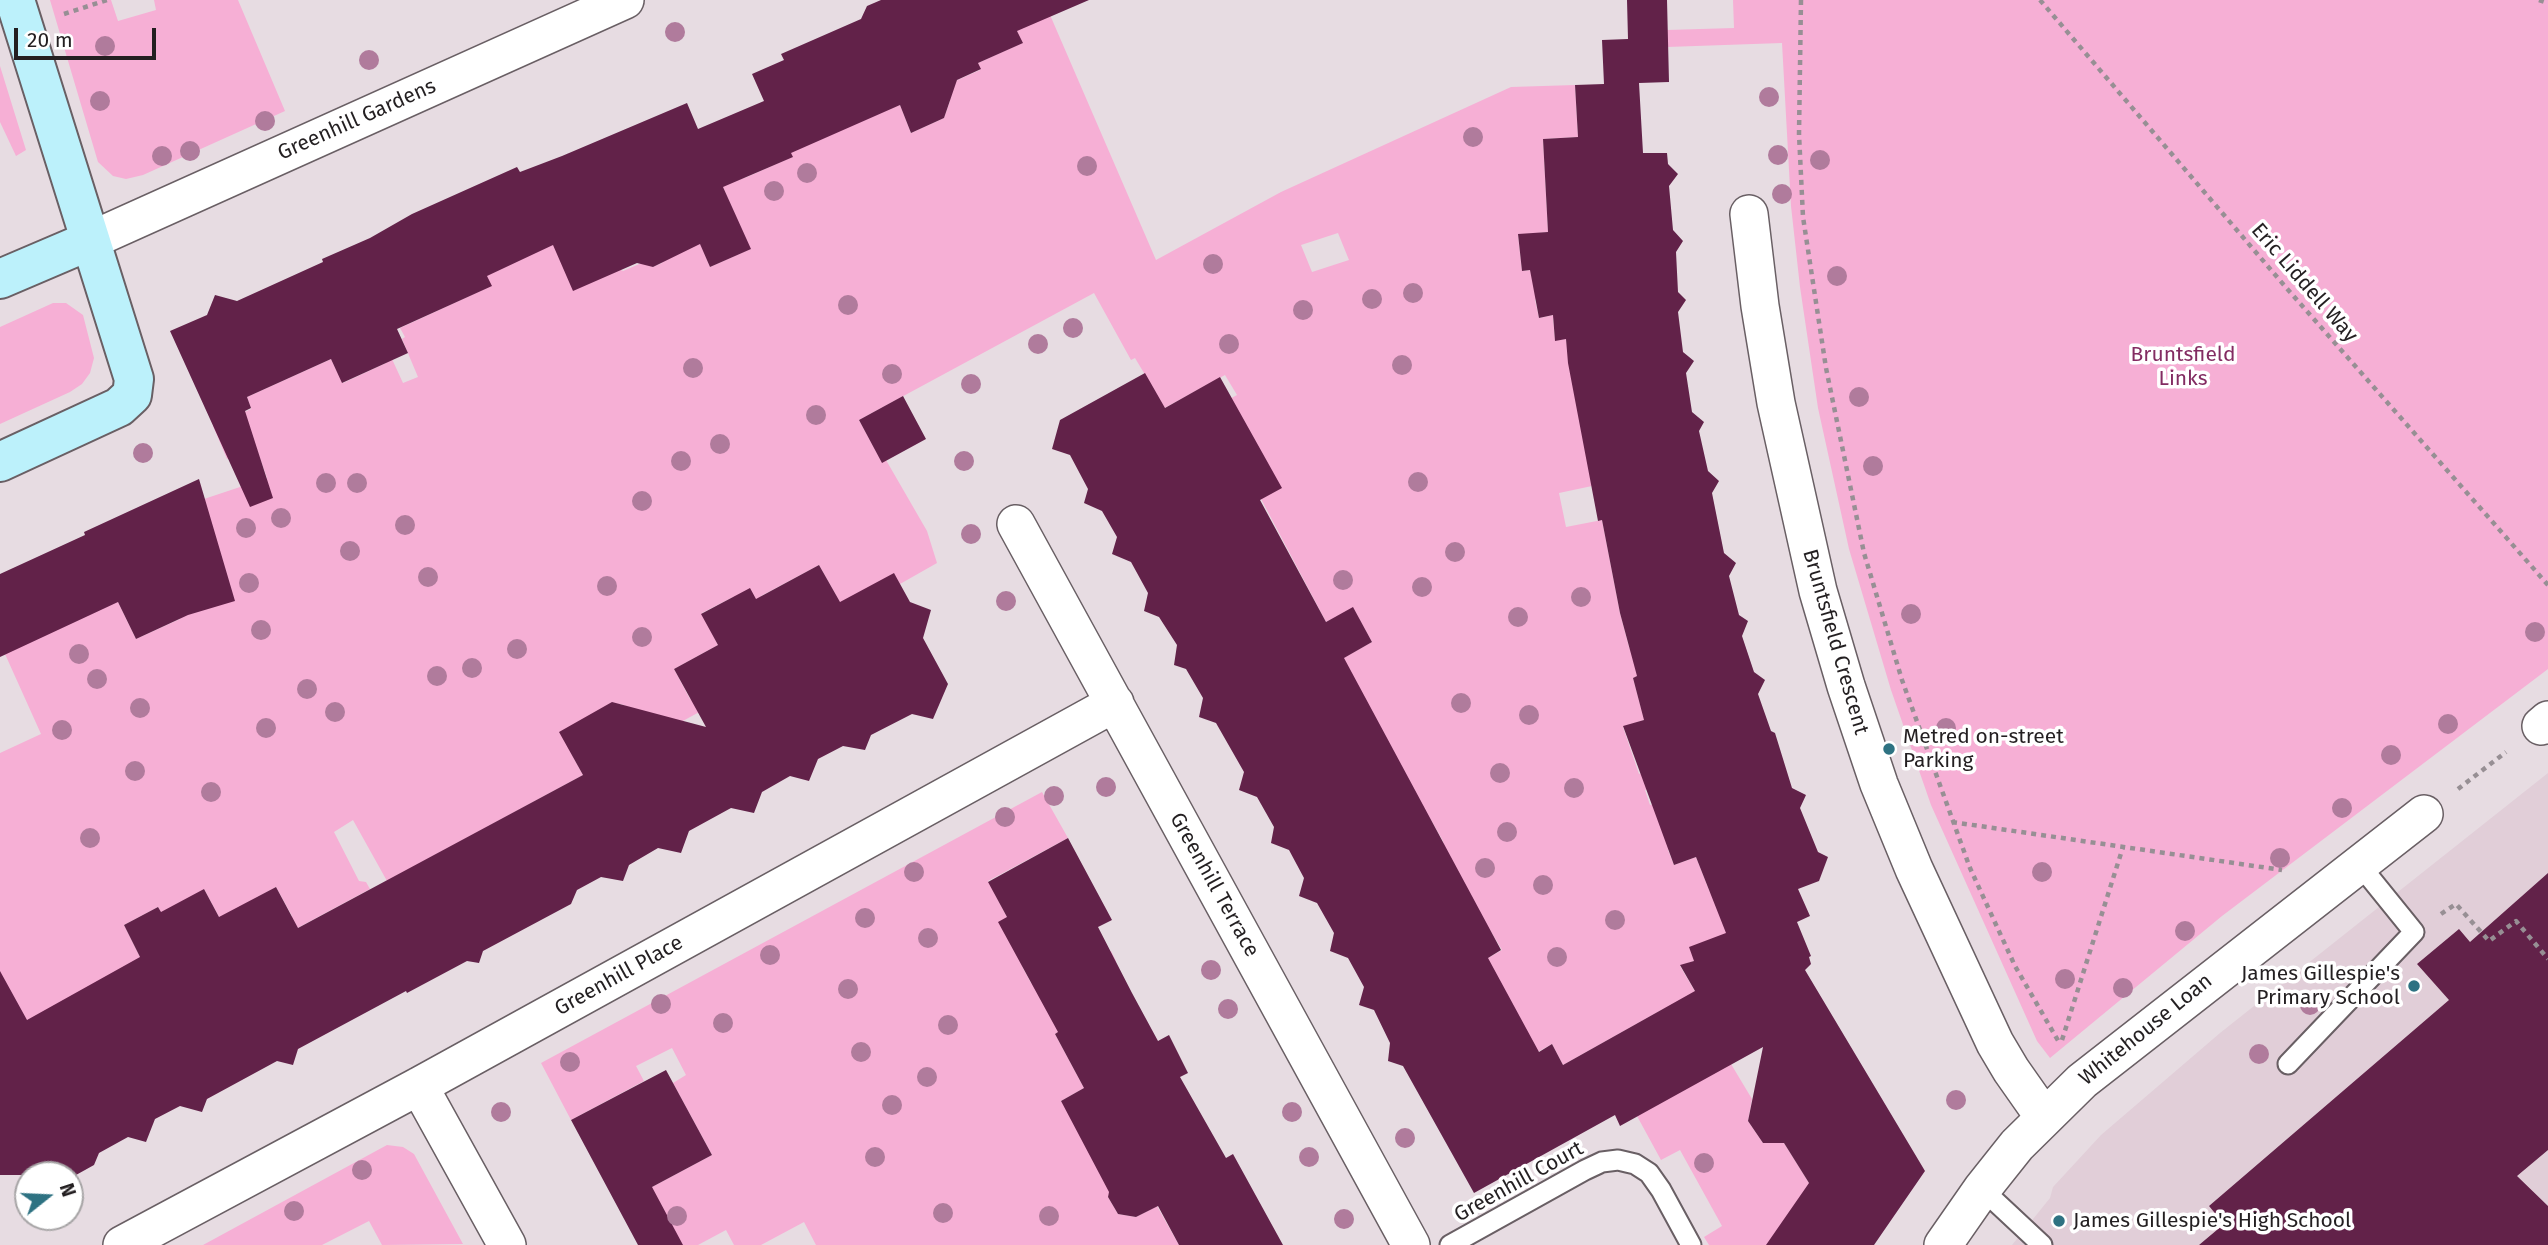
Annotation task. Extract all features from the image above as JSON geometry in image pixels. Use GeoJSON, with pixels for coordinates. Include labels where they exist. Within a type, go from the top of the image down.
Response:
{"type":"FeatureCollection","features":[{"type":"Feature","properties":{"kind":"street"},"geometry":{"type":"LineString","coordinates":[[0,461],[119,407],[132,395],[134,379],[15,0]]}},
{"type":"Feature","properties":{"kind":"street","name":"Greenhill Gardens"},"geometry":{"type":"LineString","coordinates":[[0,279],[625,0]]}},
{"type":"Feature","properties":{"kind":"street","name":"Bruntsfield Crescent"},"geometry":{"type":"LineString","coordinates":[[1749,214],[1760,306],[1776,403],[1818,591],[1846,686],[1879,784],[1914,869],[1995,1043],[2016,1079],[2044,1117]]}},
{"type":"Feature","properties":{"kind":"street","name":"Greenhill Terrace"},"geometry":{"type":"LineString","coordinates":[[1016,524],[1411,1245]]}},
{"type":"Feature","properties":{"kind":"street","name":"Greenhill Place"},"geometry":{"type":"LineString","coordinates":[[122,1245],[419,1086],[1115,704]]}},
{"type":"Feature","properties":{"kind":"street","name":"Whitehouse Loan"},"geometry":{"type":"LineString","coordinates":[[1942,1245],[1982,1189],[2044,1117],[2082,1081],[2424,814]]}},
{"type":"Feature","properties":{"kind":"street"},"geometry":{"type":"LineString","coordinates":[[419,1086],[507,1245]]}},
{"type":"Feature","properties":{"kind":"lane"},"geometry":{"type":"LineString","coordinates":[[2288,1064],[2413,932],[2349,871]]}},
{"type":"Feature","properties":{"kind":"lane","name":"Greenhill Court"},"geometry":{"type":"LineString","coordinates":[[1450,1245],[1585,1170],[1602,1162],[1618,1160],[1634,1164],[1649,1173],[1691,1245]]}},
{"type":"Feature","properties":{"kind":"lane"},"geometry":{"type":"LineString","coordinates":[[1982,1189],[2042,1245]]}},
{"type":"Feature","properties":{"kind":"path"},"geometry":{"type":"LineString","coordinates":[[60,15],[107,0]]}},
{"type":"Feature","properties":{"kind":"path"},"geometry":{"type":"LineString","coordinates":[[1801,0],[1799,134],[1803,216],[1826,368],[1864,553],[1902,680],[1974,878],[2015,966],[2082,1081]]}},
{"type":"Feature","properties":{"kind":"path","name":"Eric Liddell Way"},"geometry":{"type":"LineString","coordinates":[[2040,0],[2292,294],[2548,585]]}},
{"type":"Feature","properties":{"kind":"path"},"geometry":{"type":"LineString","coordinates":[[2539,0],[2548,3]]}},
{"type":"Feature","properties":{"kind":"path"},"geometry":{"type":"LineString","coordinates":[[2424,814],[2544,723]]}},
{"type":"Feature","properties":{"kind":"path"},"geometry":{"type":"LineString","coordinates":[[1952,822],[2123,847],[2349,871]]}},
{"type":"Feature","properties":{"kind":"path"},"geometry":{"type":"LineString","coordinates":[[2060,1045],[2123,847]]}},
{"type":"Feature","properties":{"kind":"path"},"geometry":{"type":"LineString","coordinates":[[2413,932],[2456,904],[2489,941],[2516,921],[2548,959]]}},
{"type":"Feature","properties":{"kind":"shaded area","name":"James Gillespie's Primary School"},"geometry":{"type":"Polygon","coordinates":[[[2548,773],[2548,1245],[2012,1245],[2050,1198],[2053,1187],[2101,1135],[2220,1033],[2548,773]]]}},
{"type":"Feature","properties":{"kind":"green space"},"geometry":{"type":"Polygon","coordinates":[[[50,0],[111,0],[118,21],[156,10],[154,0],[238,0],[285,111],[143,175],[126,179],[113,176],[98,162],[50,0]]]}},
{"type":"Feature","properties":{"kind":"green space","name":"Bruntsfield Links"},"geometry":{"type":"Polygon","coordinates":[[[1733,0],[2548,0],[2548,669],[2222,916],[2050,1058],[2037,1041],[1931,805],[1891,690],[1849,549],[1818,408],[1800,287],[1791,206],[1782,43],[1667,47],[1667,30],[1734,28],[1733,0]]]}},
{"type":"Feature","properties":{"kind":"green space"},"geometry":{"type":"Polygon","coordinates":[[[1044,1],[1156,260],[1281,192],[1511,87],[1575,85],[1578,137],[1543,139],[1548,232],[1518,235],[1522,271],[1557,267],[1535,300],[1539,318],[1563,313],[1563,317],[1553,318],[1555,340],[1566,339],[1592,486],[1559,493],[1566,527],[1602,520],[1620,613],[1629,647],[1642,674],[1633,678],[1641,708],[1653,717],[1623,727],[1639,774],[1660,768],[1672,781],[1645,790],[1650,805],[1673,799],[1696,840],[1668,850],[1674,865],[1696,857],[1709,890],[1732,931],[1694,961],[1680,966],[1703,1005],[1665,1008],[1563,1065],[1552,1044],[1478,1085],[1469,969],[1502,950],[1490,930],[1457,948],[1443,841],[1431,820],[1307,678],[1372,642],[1353,608],[1326,622],[1213,408],[1237,395],[1225,375],[1159,411],[1144,373],[1135,358],[1131,360],[1094,293],[859,420],[882,462],[886,460],[927,531],[937,563],[900,584],[894,574],[846,613],[819,565],[761,596],[774,620],[733,597],[702,613],[718,645],[674,669],[690,699],[699,701],[703,710],[626,752],[631,708],[616,705],[571,753],[583,775],[387,881],[353,820],[334,832],[359,881],[366,882],[370,889],[292,931],[292,916],[276,887],[252,900],[235,947],[204,889],[199,982],[158,907],[124,925],[141,959],[0,1089],[0,753],[41,734],[5,654],[117,600],[136,639],[180,619],[204,499],[267,478],[257,450],[227,459],[213,426],[251,409],[247,397],[331,359],[343,383],[386,363],[386,346],[403,383],[418,377],[400,328],[491,286],[483,268],[551,239],[623,271],[644,262],[653,267],[662,263],[666,255],[698,238],[710,267],[750,249],[722,185],[792,157],[788,144],[900,105],[911,133],[944,118],[950,101],[944,86],[980,70],[978,63],[1022,43],[1011,17],[1044,1]],[[1338,233],[1301,245],[1312,272],[1349,260],[1338,233]]]}},
{"type":"Feature","properties":{"kind":"green space"},"geometry":{"type":"Polygon","coordinates":[[[0,66],[26,150],[16,156],[0,122],[0,66]]]}},
{"type":"Feature","properties":{"kind":"green space"},"geometry":{"type":"Polygon","coordinates":[[[53,303],[66,303],[83,315],[94,358],[90,373],[82,384],[70,392],[0,424],[0,327],[53,303]]]}},
{"type":"Feature","properties":{"kind":"green space"},"geometry":{"type":"Polygon","coordinates":[[[1042,792],[1068,838],[988,881],[1007,917],[1023,968],[1031,983],[1045,987],[1111,951],[1116,961],[1082,980],[1099,1011],[1055,1034],[1084,1088],[1061,1101],[1114,1180],[1108,1197],[1118,1214],[1136,1217],[1157,1206],[1179,1245],[816,1245],[804,1222],[761,1245],[734,1245],[726,1230],[698,1245],[639,1245],[652,1187],[712,1155],[673,1083],[686,1075],[672,1048],[636,1066],[644,1081],[571,1120],[541,1063],[1042,792]]]}},
{"type":"Feature","properties":{"kind":"green space"},"geometry":{"type":"Polygon","coordinates":[[[1728,1059],[1752,1099],[1748,1121],[1763,1143],[1784,1143],[1814,1191],[1774,1245],[1709,1245],[1704,1237],[1722,1226],[1680,1150],[1661,1160],[1637,1116],[1728,1059]]]}},
{"type":"Feature","properties":{"kind":"green space"},"geometry":{"type":"Polygon","coordinates":[[[387,1145],[403,1147],[414,1154],[463,1244],[382,1245],[369,1221],[322,1245],[203,1245],[387,1145]]]}},
{"type":"Feature","properties":{"kind":"building"},"geometry":{"type":"Polygon","coordinates":[[[881,0],[1089,0],[1017,31],[1023,43],[978,63],[981,69],[957,80],[944,118],[911,133],[900,105],[791,153],[793,157],[723,187],[751,249],[710,267],[700,244],[653,267],[637,263],[573,291],[553,245],[487,276],[492,286],[397,329],[408,353],[342,383],[331,359],[247,397],[251,408],[245,411],[273,498],[250,507],[170,331],[207,315],[215,295],[237,301],[323,262],[322,259],[370,238],[412,214],[517,167],[520,172],[687,103],[698,129],[764,101],[752,74],[784,60],[781,54],[861,19],[867,6],[881,0]]]}},
{"type":"Feature","properties":{"kind":"building"},"geometry":{"type":"Polygon","coordinates":[[[1627,0],[1667,0],[1669,82],[1639,83],[1643,153],[1667,153],[1668,164],[1678,174],[1669,186],[1673,230],[1683,241],[1676,252],[1678,292],[1686,300],[1678,312],[1683,352],[1694,361],[1686,373],[1692,412],[1704,422],[1699,431],[1708,471],[1719,481],[1712,493],[1724,553],[1736,563],[1729,576],[1739,615],[1748,621],[1742,636],[1754,672],[1765,680],[1758,694],[1771,731],[1775,733],[1792,788],[1806,795],[1800,808],[1818,852],[1828,857],[1819,881],[1798,889],[1810,916],[1797,922],[1811,956],[1811,964],[1805,970],[1925,1171],[1874,1245],[1766,1245],[1809,1183],[1784,1143],[1763,1143],[1748,1121],[1763,1047],[1620,1126],[1615,1115],[1474,1193],[1403,1066],[1388,1061],[1390,1043],[1374,1010],[1359,1005],[1364,987],[1348,958],[1330,951],[1334,933],[1317,903],[1299,896],[1304,878],[1289,850],[1271,843],[1274,827],[1257,797],[1239,790],[1244,772],[1216,723],[1199,717],[1203,698],[1186,669],[1174,665],[1177,645],[1159,617],[1144,611],[1148,593],[1131,562],[1112,554],[1117,537],[1102,511],[1084,503],[1088,489],[1070,455],[1052,449],[1060,420],[1145,373],[1165,408],[1220,377],[1282,488],[1260,500],[1326,622],[1353,607],[1372,642],[1344,658],[1501,950],[1488,958],[1539,1052],[1552,1044],[1563,1065],[1695,991],[1680,965],[1694,961],[1689,947],[1726,933],[1696,857],[1674,865],[1623,726],[1644,720],[1633,678],[1637,676],[1620,613],[1602,520],[1598,521],[1568,363],[1566,339],[1555,341],[1553,315],[1539,318],[1530,270],[1522,271],[1518,234],[1548,232],[1543,139],[1578,137],[1575,85],[1604,84],[1602,40],[1628,39],[1627,0]]]}},
{"type":"Feature","properties":{"kind":"building"},"geometry":{"type":"Polygon","coordinates":[[[903,396],[926,439],[882,463],[859,420],[903,396]]]}},
{"type":"Feature","properties":{"kind":"building"},"geometry":{"type":"Polygon","coordinates":[[[199,479],[235,601],[188,615],[136,639],[118,602],[0,657],[0,574],[199,479]]]}},
{"type":"Feature","properties":{"kind":"building"},"geometry":{"type":"Polygon","coordinates":[[[819,565],[840,602],[894,573],[910,602],[931,610],[923,638],[948,684],[933,719],[912,714],[871,735],[865,750],[843,746],[818,759],[809,781],[790,776],[762,792],[754,813],[731,808],[689,831],[681,853],[658,848],[629,865],[623,881],[601,877],[577,890],[571,904],[483,951],[479,963],[467,961],[298,1049],[293,1065],[277,1061],[207,1099],[202,1112],[180,1106],[155,1119],[146,1142],[128,1137],[99,1153],[94,1165],[84,1171],[84,1161],[14,1161],[14,1175],[0,1175],[0,971],[27,1020],[140,957],[124,925],[158,907],[161,912],[204,889],[219,917],[276,887],[298,928],[583,775],[559,732],[612,702],[706,727],[674,669],[718,645],[701,614],[750,588],[756,599],[819,565]]]}},
{"type":"Feature","properties":{"kind":"building"},"geometry":{"type":"Polygon","coordinates":[[[1068,838],[1112,920],[1098,927],[1132,993],[1158,1041],[1169,1035],[1188,1073],[1180,1077],[1226,1158],[1233,1154],[1283,1245],[1179,1245],[1158,1206],[1136,1217],[1118,1214],[1108,1197],[1109,1192],[1061,1101],[1084,1088],[1055,1034],[1058,1032],[998,922],[1007,917],[988,882],[1068,838]]]}},
{"type":"Feature","properties":{"kind":"building"},"geometry":{"type":"Polygon","coordinates":[[[2548,873],[2548,1150],[2517,1176],[2548,1206],[2548,1245],[2199,1245],[2224,1224],[2209,1206],[2449,1000],[2417,964],[2459,929],[2470,942],[2548,873]]]}},
{"type":"Feature","properties":{"kind":"building"},"geometry":{"type":"Polygon","coordinates":[[[666,1070],[712,1155],[652,1187],[683,1245],[638,1245],[571,1120],[666,1070]]]}},
{"type":"Feature","properties":{"kind":"place","name":"Metred on-street Parking"},"geometry":{"type":"Point","coordinates":[1889,749]}},
{"type":"Feature","properties":{"kind":"place","name":"James Gillespie's Primary School"},"geometry":{"type":"Point","coordinates":[2414,986]}},
{"type":"Feature","properties":{"kind":"place","name":"James Gillespie's High School"},"geometry":{"type":"Point","coordinates":[2059,1221]}}]}
